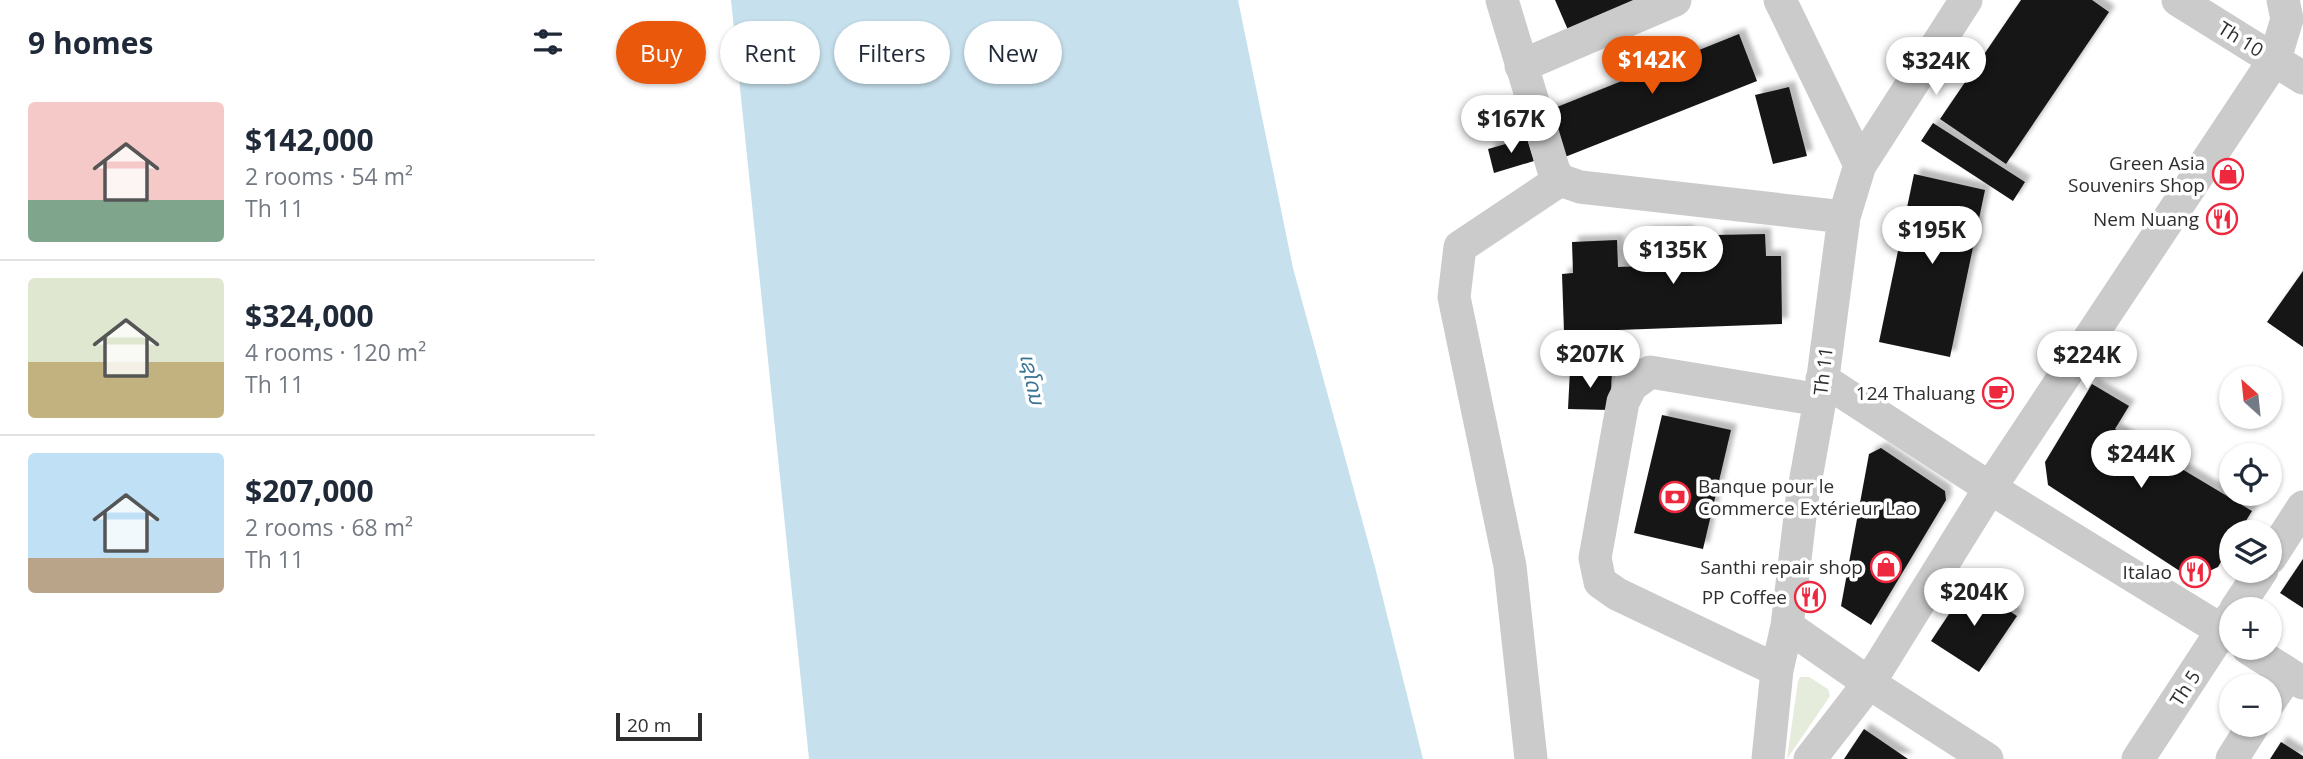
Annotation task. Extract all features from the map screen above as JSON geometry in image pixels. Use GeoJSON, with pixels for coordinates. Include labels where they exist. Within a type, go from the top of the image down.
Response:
{"type":"FeatureCollection","features":[{"type":"Feature","properties":{"kind":"street"},"geometry":{"type":"LineString","coordinates":[[1502,0],[1553,171],[1560,180],[1580,187],[1844,218]]}},
{"type":"Feature","properties":{"kind":"street"},"geometry":{"type":"LineString","coordinates":[[1521,65],[1675,0]]}},
{"type":"Feature","properties":{"kind":"street"},"geometry":{"type":"LineString","coordinates":[[1780,0],[1860,165]]}},
{"type":"Feature","properties":{"kind":"street","name":"Th 11"},"geometry":{"type":"LineString","coordinates":[[1768,759],[1777,670],[1787,626],[1802,500],[1821,389],[1844,218],[1860,165],[1966,0]]}},
{"type":"Feature","properties":{"kind":"street","name":"Th 10"},"geometry":{"type":"LineString","coordinates":[[2178,0],[2303,78]]}},
{"type":"Feature","properties":{"kind":"street"},"geometry":{"type":"LineString","coordinates":[[1810,759],[1869,683],[1990,488],[2275,60],[2287,19],[2283,0]]}},
{"type":"Feature","properties":{"kind":"street"},"geometry":{"type":"LineString","coordinates":[[1531,759],[1510,566],[1454,297],[1460,247],[1560,180]]}},
{"type":"Feature","properties":{"kind":"street"},"geometry":{"type":"LineString","coordinates":[[1777,670],[1618,594],[1600,582],[1595,558],[1623,402],[1631,386],[1650,372],[1821,389],[2219,619]]}},
{"type":"Feature","properties":{"kind":"street"},"geometry":{"type":"LineString","coordinates":[[2282,539],[2303,507]]}},
{"type":"Feature","properties":{"kind":"street"},"geometry":{"type":"LineString","coordinates":[[1787,626],[1987,759]]}},
{"type":"Feature","properties":{"kind":"street","name":"Th 5"},"geometry":{"type":"LineString","coordinates":[[2138,759],[2219,648]]}},
{"type":"Feature","properties":{"kind":"street"},"geometry":{"type":"LineString","coordinates":[[2272,660],[2295,679]]}},
{"type":"Feature","properties":{"kind":"street"},"geometry":{"type":"LineString","coordinates":[[2232,759],[2246,737]]}},
{"type":"Feature","properties":{"kind":"green space"},"geometry":{"type":"Polygon","coordinates":[[[1800,677],[1809,677],[1828,689],[1830,696],[1787,759],[1798,681],[1800,677]]]}},
{"type":"Feature","properties":{"kind":"water","name":"ເຊໂດນ"},"geometry":{"type":"Polygon","coordinates":[[[731,0],[1238,0],[1293,268],[1375,567],[1423,759],[809,759],[740,84],[820,84],[820,21],[733,21],[731,0]]]}},
{"type":"Feature","properties":{"kind":"building"},"geometry":{"type":"Polygon","coordinates":[[[1555,0],[1635,0],[1568,30],[1555,0]]]}},
{"type":"Feature","properties":{"kind":"building"},"geometry":{"type":"Polygon","coordinates":[[[2021,0],[2092,0],[2109,12],[2006,164],[1940,119],[2021,0]]]}},
{"type":"Feature","properties":{"kind":"building"},"geometry":{"type":"Polygon","coordinates":[[[1739,34],[1757,81],[1565,157],[1547,111],[1739,34]]]}},
{"type":"Feature","properties":{"kind":"building"},"geometry":{"type":"Polygon","coordinates":[[[1789,87],[1807,156],[1773,164],[1755,95],[1789,87]]]}},
{"type":"Feature","properties":{"kind":"building"},"geometry":{"type":"Polygon","coordinates":[[[1933,123],[2025,182],[2013,201],[1921,141],[1933,123]]]}},
{"type":"Feature","properties":{"kind":"building"},"geometry":{"type":"Polygon","coordinates":[[[1527,138],[1534,161],[1494,173],[1488,149],[1527,138]]]}},
{"type":"Feature","properties":{"kind":"building"},"geometry":{"type":"Polygon","coordinates":[[[1914,174],[1985,190],[1950,357],[1879,342],[1914,174]]]}},
{"type":"Feature","properties":{"kind":"building"},"geometry":{"type":"Polygon","coordinates":[[[1687,231],[1688,263],[1717,262],[1716,235],[1765,234],[1766,256],[1781,256],[1782,324],[1564,332],[1562,274],[1573,273],[1572,242],[1617,240],[1618,267],[1646,266],[1645,233],[1687,231]]]}},
{"type":"Feature","properties":{"kind":"building"},"geometry":{"type":"Polygon","coordinates":[[[2303,271],[2303,347],[2267,322],[2303,271]]]}},
{"type":"Feature","properties":{"kind":"building"},"geometry":{"type":"Polygon","coordinates":[[[1570,370],[1612,371],[1610,410],[1568,409],[1570,370]]]}},
{"type":"Feature","properties":{"kind":"building"},"geometry":{"type":"Polygon","coordinates":[[[2092,384],[2129,406],[2115,429],[2219,491],[2219,506],[2244,506],[2252,511],[2246,520],[2219,520],[2219,565],[2192,579],[2048,485],[2045,462],[2092,384]]]}},
{"type":"Feature","properties":{"kind":"building"},"geometry":{"type":"Polygon","coordinates":[[[1662,415],[1731,430],[1703,549],[1634,533],[1662,415]]]}},
{"type":"Feature","properties":{"kind":"building"},"geometry":{"type":"Polygon","coordinates":[[[1881,448],[1945,491],[1946,500],[1871,625],[1841,606],[1869,454],[1881,448]]]}},
{"type":"Feature","properties":{"kind":"building"},"geometry":{"type":"Polygon","coordinates":[[[2303,559],[2303,608],[2280,593],[2303,559]]]}},
{"type":"Feature","properties":{"kind":"building"},"geometry":{"type":"Polygon","coordinates":[[[1969,584],[2017,616],[1979,672],[1931,641],[1969,584]]]}},
{"type":"Feature","properties":{"kind":"building"},"geometry":{"type":"Polygon","coordinates":[[[1864,729],[1908,759],[1844,759],[1864,729]]]}},
{"type":"Feature","properties":{"kind":"building"},"geometry":{"type":"Polygon","coordinates":[[[2281,742],[2303,756],[2303,759],[2270,759],[2281,742]]]}},
{"type":"Feature","properties":{"kind":"place","name":"Green Asia Souvenirs Shop"},"geometry":{"type":"Point","coordinates":[2228,174]}},
{"type":"Feature","properties":{"kind":"place","name":"Nem Nuang"},"geometry":{"type":"Point","coordinates":[2222,219]}},
{"type":"Feature","properties":{"kind":"place","name":"124 Thaluang"},"geometry":{"type":"Point","coordinates":[1998,393]}},
{"type":"Feature","properties":{"kind":"place","name":"Banque pour le Commerce Extérieur Lao"},"geometry":{"type":"Point","coordinates":[1675,497]}},
{"type":"Feature","properties":{"kind":"place","name":"Santhi repair shop"},"geometry":{"type":"Point","coordinates":[1886,567]}},
{"type":"Feature","properties":{"kind":"place","name":"Italao"},"geometry":{"type":"Point","coordinates":[2195,572]}},
{"type":"Feature","properties":{"kind":"place","name":"PP Coffee"},"geometry":{"type":"Point","coordinates":[1810,597]}}]}
